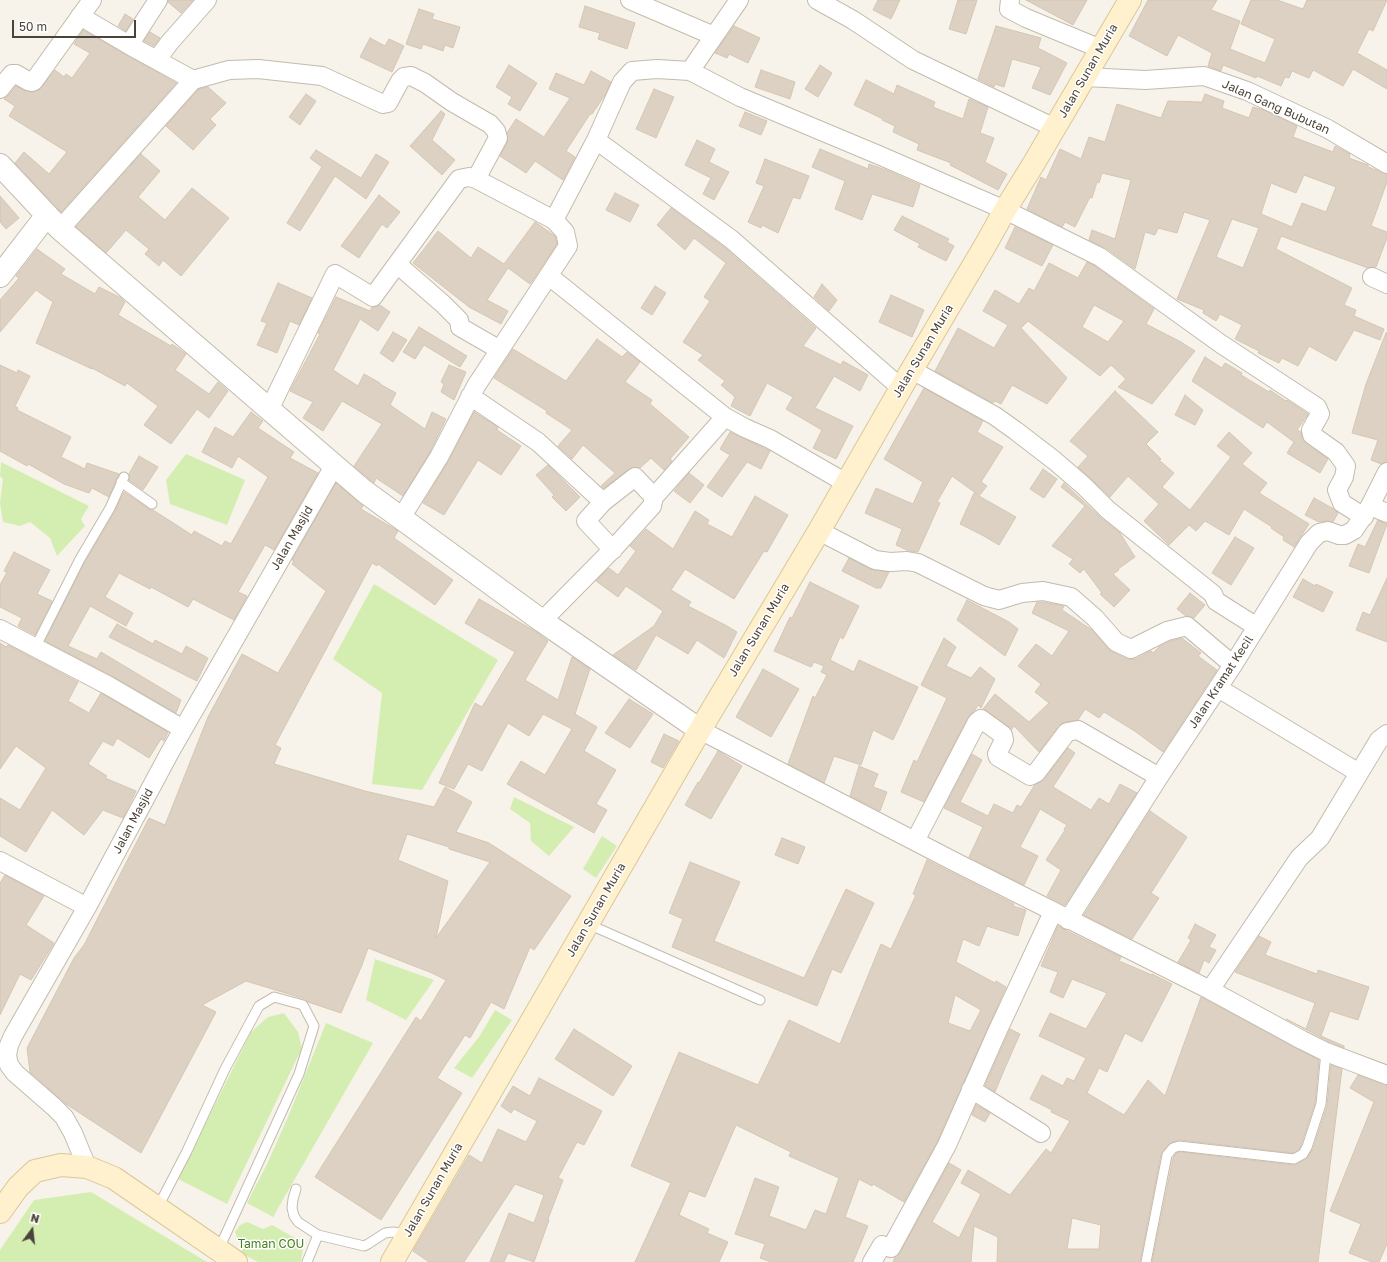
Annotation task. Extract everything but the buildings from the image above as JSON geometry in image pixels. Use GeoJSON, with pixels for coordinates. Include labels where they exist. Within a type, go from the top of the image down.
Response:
{"type":"FeatureCollection","features":[{"type":"Feature","properties":{"kind":"main road","name":"Jalan Sunan Muria"},"geometry":{"type":"LineString","coordinates":[[392,1262],[700,730],[819,531],[1005,210],[1130,0]]}},
{"type":"Feature","properties":{"kind":"main road"},"geometry":{"type":"LineString","coordinates":[[0,1212],[18,1187],[35,1171],[61,1165],[87,1167],[114,1178],[222,1252]]}},
{"type":"Feature","properties":{"kind":"street"},"geometry":{"type":"LineString","coordinates":[[0,89],[12,74],[16,74],[28,81],[34,81],[92,0]]}},
{"type":"Feature","properties":{"kind":"street"},"geometry":{"type":"LineString","coordinates":[[129,45],[158,0]]}},
{"type":"Feature","properties":{"kind":"street"},"geometry":{"type":"LineString","coordinates":[[162,63],[162,54],[170,42],[208,0]]}},
{"type":"Feature","properties":{"kind":"street"},"geometry":{"type":"LineString","coordinates":[[630,0],[714,36]]}},
{"type":"Feature","properties":{"kind":"street"},"geometry":{"type":"LineString","coordinates":[[690,71],[739,0]]}},
{"type":"Feature","properties":{"kind":"street"},"geometry":{"type":"LineString","coordinates":[[816,0],[853,20],[913,60],[1055,128]]}},
{"type":"Feature","properties":{"kind":"street"},"geometry":{"type":"LineString","coordinates":[[1010,0],[1010,9],[1026,18],[1100,49]]}},
{"type":"Feature","properties":{"kind":"street"},"geometry":{"type":"LineString","coordinates":[[80,16],[193,80]]}},
{"type":"Feature","properties":{"kind":"street"},"geometry":{"type":"LineString","coordinates":[[0,276],[193,80],[229,70],[258,69],[322,76],[383,104],[388,103],[400,81],[404,77],[411,76],[458,106],[490,124],[496,131],[498,138],[476,179]]}},
{"type":"Feature","properties":{"kind":"street"},"geometry":{"type":"LineString","coordinates":[[554,220],[596,140],[622,82],[632,71],[658,69],[690,71],[740,97],[1005,210],[1100,258],[1221,344],[1317,408],[1320,414],[1311,430],[1312,435],[1336,452],[1346,466],[1344,477],[1336,490],[1342,503],[1367,511],[1387,513]]}},
{"type":"Feature","properties":{"kind":"street","name":"Jalan Gang Bubutan"},"geometry":{"type":"LineString","coordinates":[[1085,77],[1145,80],[1204,76],[1247,91],[1328,129],[1387,164]]}},
{"type":"Feature","properties":{"kind":"street"},"geometry":{"type":"LineString","coordinates":[[596,140],[731,239],[901,388]]}},
{"type":"Feature","properties":{"kind":"street"},"geometry":{"type":"LineString","coordinates":[[0,164],[54,222],[364,491],[542,621],[700,730],[1061,916],[1210,990],[1326,1052],[1387,1075]]}},
{"type":"Feature","properties":{"kind":"street"},"geometry":{"type":"LineString","coordinates":[[269,410],[335,274],[373,297],[459,179],[476,179],[554,220],[565,232],[568,246],[470,396],[439,457],[401,518]]}},
{"type":"Feature","properties":{"kind":"street"},"geometry":{"type":"LineString","coordinates":[[397,264],[443,304],[459,320],[460,327],[500,350]]}},
{"type":"Feature","properties":{"kind":"street"},"geometry":{"type":"LineString","coordinates":[[549,276],[725,417],[770,439],[846,483]]}},
{"type":"Feature","properties":{"kind":"street"},"geometry":{"type":"LineString","coordinates":[[912,370],[995,416],[1016,431],[1055,461],[1084,486],[1108,510],[1213,594],[1216,601],[1257,627]]}},
{"type":"Feature","properties":{"kind":"street"},"geometry":{"type":"LineString","coordinates":[[470,396],[538,442],[603,502]]}},
{"type":"Feature","properties":{"kind":"street"},"geometry":{"type":"LineString","coordinates":[[542,621],[613,550],[652,506],[654,497],[725,417]]}},
{"type":"Feature","properties":{"kind":"street","name":"Jalan Masjid"},"geometry":{"type":"LineString","coordinates":[[87,1167],[73,1133],[64,1117],[15,1073],[9,1065],[7,1055],[13,1036],[87,907],[183,729],[334,466]]}},
{"type":"Feature","properties":{"kind":"street","name":"Jalan Kramat Kecil"},"geometry":{"type":"LineString","coordinates":[[872,1262],[882,1245],[891,1248],[947,1145],[971,1089],[1061,916],[1159,777],[1234,665],[1309,543],[1319,533],[1328,531],[1339,535],[1345,535],[1354,530],[1367,511],[1387,472]]}},
{"type":"Feature","properties":{"kind":"street"},"geometry":{"type":"LineString","coordinates":[[613,550],[586,521],[603,502],[635,477],[654,497]]}},
{"type":"Feature","properties":{"kind":"street"},"geometry":{"type":"LineString","coordinates":[[819,531],[875,560],[890,562],[907,561],[918,563],[984,596],[999,600],[1022,593],[1042,591],[1071,597],[1095,618],[1116,642],[1131,648],[1168,631],[1187,626],[1234,665]]}},
{"type":"Feature","properties":{"kind":"street"},"geometry":{"type":"LineString","coordinates":[[0,629],[109,686],[183,729]]}},
{"type":"Feature","properties":{"kind":"street"},"geometry":{"type":"LineString","coordinates":[[1218,688],[1359,773]]}},
{"type":"Feature","properties":{"kind":"street"},"geometry":{"type":"LineString","coordinates":[[915,841],[977,722],[981,720],[1003,735],[1004,740],[997,754],[998,757],[1030,776],[1036,773],[1067,732],[1078,730],[1159,777]]}},
{"type":"Feature","properties":{"kind":"street"},"geometry":{"type":"LineString","coordinates":[[1210,990],[1299,858],[1320,838],[1379,740],[1387,734]]}},
{"type":"Feature","properties":{"kind":"street"},"geometry":{"type":"LineString","coordinates":[[0,861],[87,907]]}},
{"type":"Feature","properties":{"kind":"street"},"geometry":{"type":"LineString","coordinates":[[971,1089],[1041,1133]]}},
{"type":"Feature","properties":{"kind":"lane"},"geometry":{"type":"LineString","coordinates":[[35,648],[80,559],[110,508],[123,480],[152,504]]}},
{"type":"Feature","properties":{"kind":"lane"},"geometry":{"type":"LineString","coordinates":[[588,924],[760,1000]]}},
{"type":"Feature","properties":{"kind":"lane"},"geometry":{"type":"LineString","coordinates":[[158,1208],[187,1151],[225,1069],[259,1006],[274,997],[303,1005],[314,1026],[299,1074],[222,1252]]}},
{"type":"Feature","properties":{"kind":"lane"},"geometry":{"type":"LineString","coordinates":[[1146,1262],[1167,1155],[1173,1148],[1179,1146],[1294,1159],[1303,1154],[1307,1147],[1321,1104],[1326,1052]]}},
{"type":"Feature","properties":{"kind":"lane"},"geometry":{"type":"LineString","coordinates":[[296,1189],[292,1208],[294,1216],[298,1222],[318,1235],[364,1246],[386,1233],[393,1232],[407,1234]]}},
{"type":"Feature","properties":{"kind":"lane"},"geometry":{"type":"LineString","coordinates":[[307,1262],[318,1235]]}},
{"type":"Feature","properties":{"kind":"green space"},"geometry":{"type":"Polygon","coordinates":[[[186,454],[245,480],[227,525],[170,504],[166,480],[186,454]]]}},
{"type":"Feature","properties":{"kind":"green space"},"geometry":{"type":"Polygon","coordinates":[[[1,462],[89,506],[81,519],[85,526],[57,556],[50,538],[30,522],[20,526],[3,522],[0,503],[3,479],[0,476],[1,462]]]}},
{"type":"Feature","properties":{"kind":"green space"},"geometry":{"type":"Polygon","coordinates":[[[374,584],[498,660],[422,790],[372,784],[382,693],[333,659],[374,584]]]}},
{"type":"Feature","properties":{"kind":"green space"},"geometry":{"type":"Polygon","coordinates":[[[514,797],[574,827],[549,856],[531,841],[530,823],[510,809],[514,797]]]}},
{"type":"Feature","properties":{"kind":"green space"},"geometry":{"type":"Polygon","coordinates":[[[602,836],[617,846],[596,878],[583,869],[602,836]]]}},
{"type":"Feature","properties":{"kind":"green space"},"geometry":{"type":"Polygon","coordinates":[[[375,959],[434,980],[406,1020],[366,1000],[375,959]]]}},
{"type":"Feature","properties":{"kind":"green space"},"geometry":{"type":"Polygon","coordinates":[[[495,1010],[512,1020],[472,1078],[454,1068],[479,1037],[495,1010]]]}},
{"type":"Feature","properties":{"kind":"green space"},"geometry":{"type":"Polygon","coordinates":[[[284,1013],[298,1032],[302,1048],[227,1204],[178,1179],[251,1032],[268,1017],[284,1013]]]}},
{"type":"Feature","properties":{"kind":"green space"},"geometry":{"type":"Polygon","coordinates":[[[326,1023],[373,1043],[273,1217],[247,1203],[268,1162],[288,1117],[326,1023]]]}},
{"type":"Feature","properties":{"kind":"green space"},"geometry":{"type":"Polygon","coordinates":[[[91,1192],[207,1262],[0,1262],[0,1250],[34,1200],[91,1192]]]}},
{"type":"Feature","properties":{"kind":"green space","name":"Taman COU"},"geometry":{"type":"Polygon","coordinates":[[[247,1222],[263,1229],[272,1225],[295,1238],[303,1248],[301,1261],[258,1262],[243,1254],[235,1232],[240,1225],[247,1222]]]}}]}
